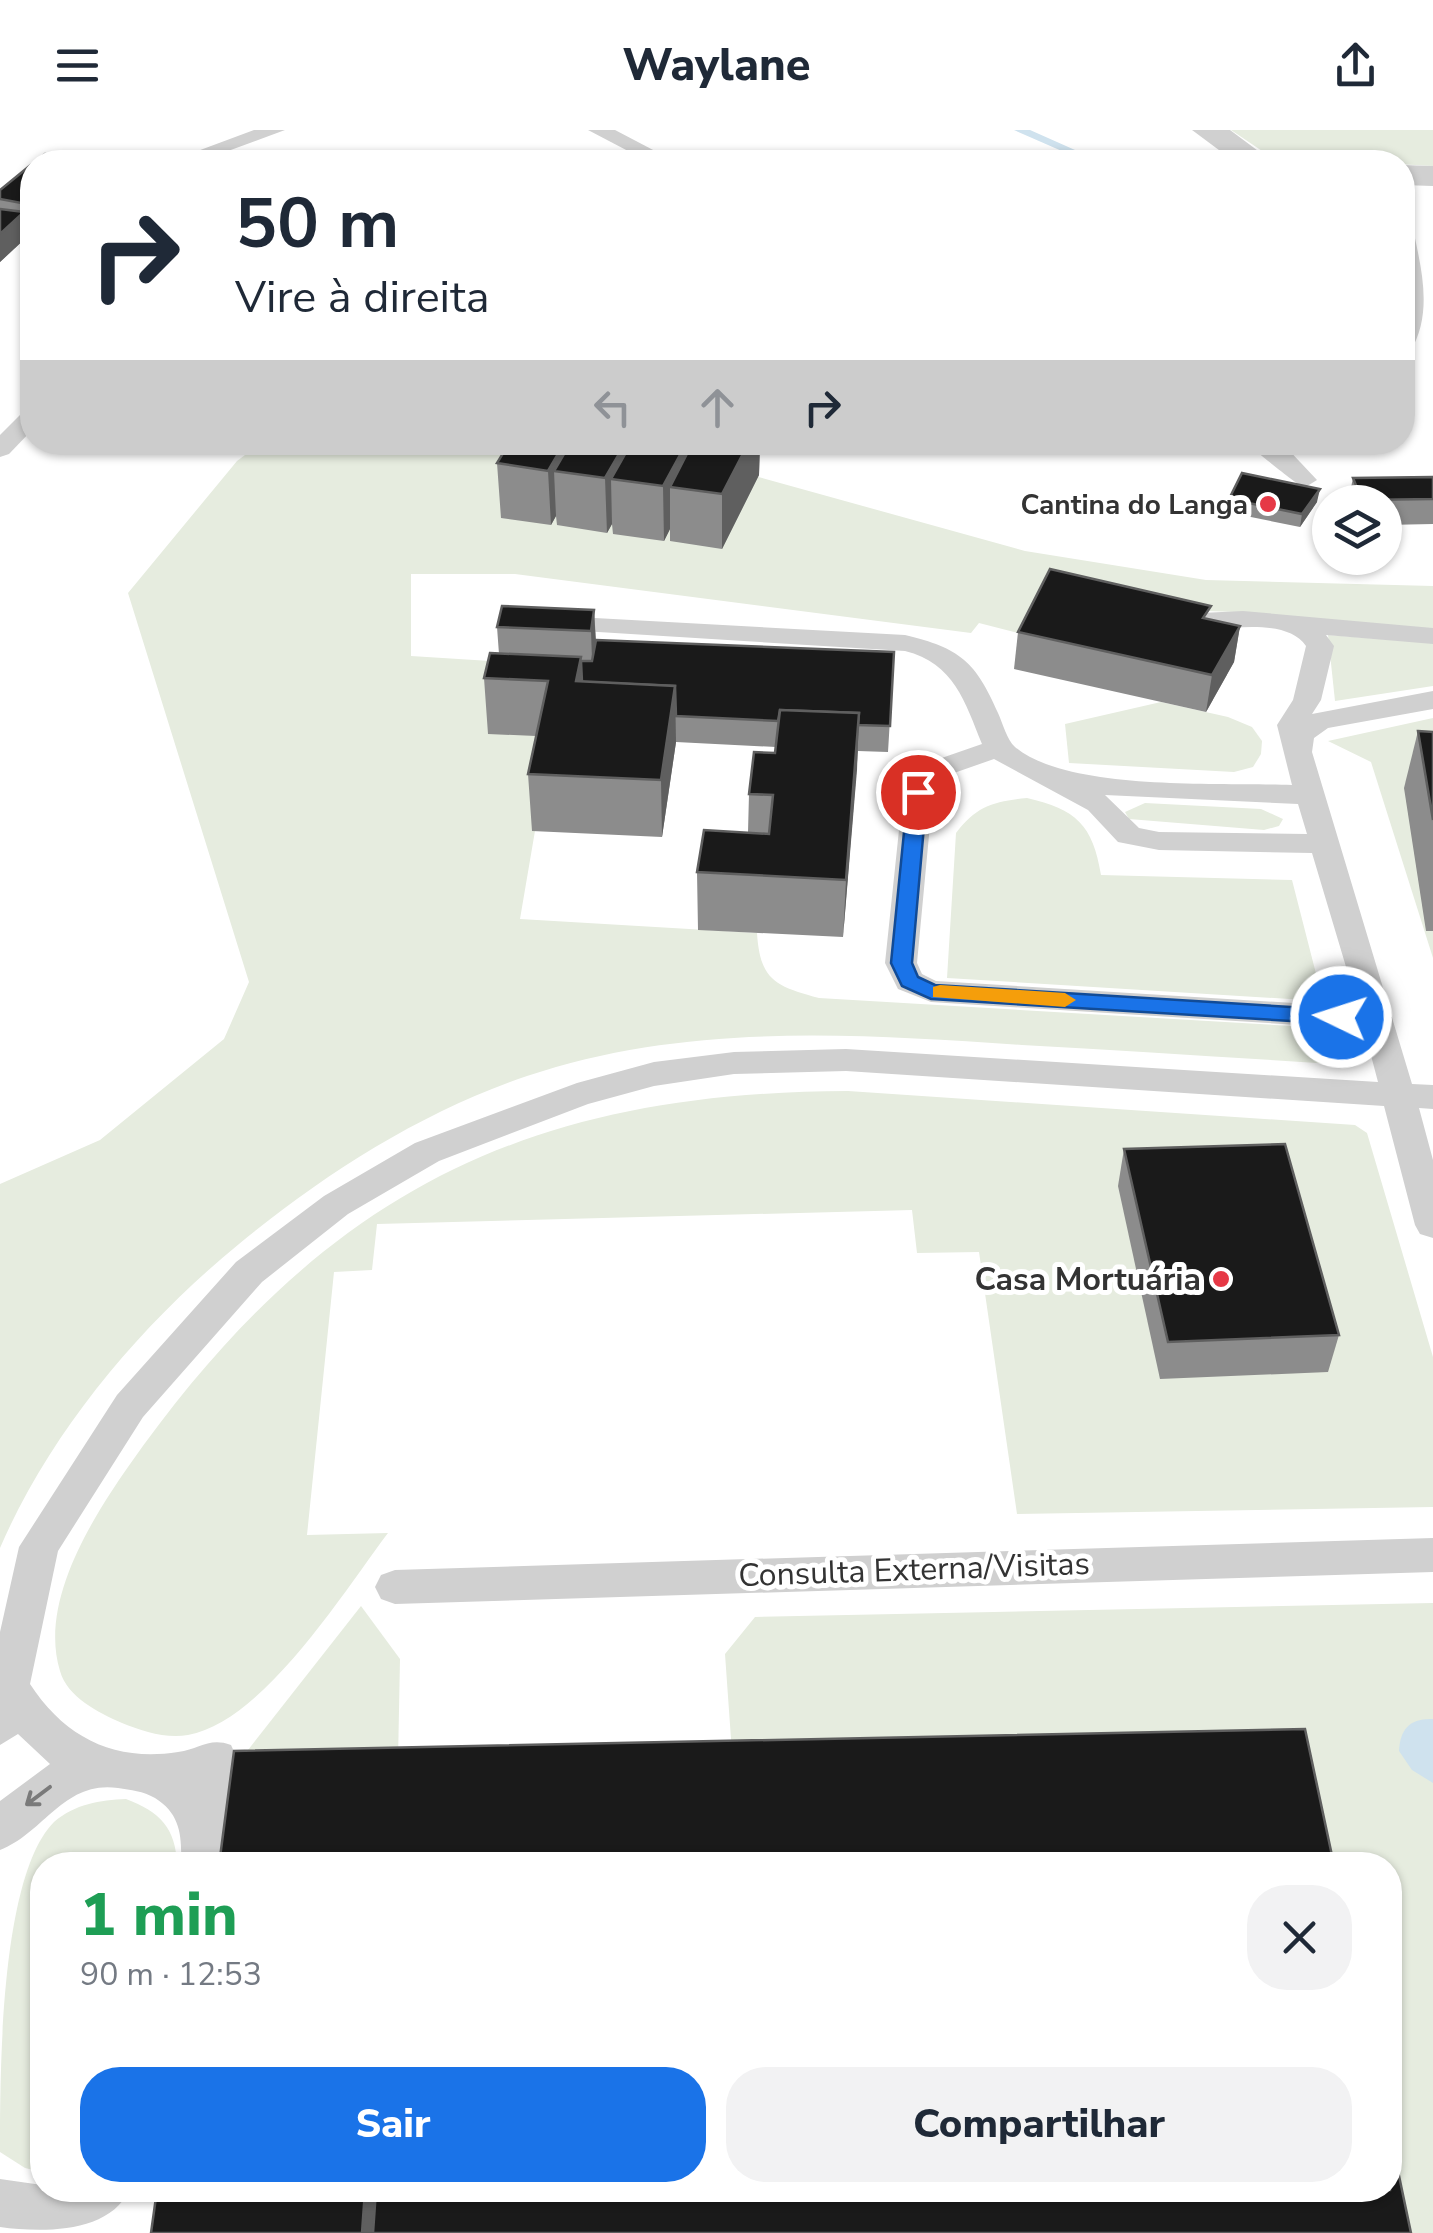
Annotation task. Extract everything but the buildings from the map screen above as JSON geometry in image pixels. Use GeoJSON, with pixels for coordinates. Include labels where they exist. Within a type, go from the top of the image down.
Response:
{"type":"FeatureCollection","features":[{"type":"Feature","properties":{"kind":"street"},"geometry":{"type":"LineString","coordinates":[[1208,130],[1238,150]]}},
{"type":"Feature","properties":{"kind":"lane"},"geometry":{"type":"LineString","coordinates":[[215,150],[275,130]]}},
{"type":"Feature","properties":{"kind":"lane"},"geometry":{"type":"LineString","coordinates":[[598,130],[640,150]]}},
{"type":"Feature","properties":{"kind":"lane"},"geometry":{"type":"LineString","coordinates":[[0,449],[20,429]]}},
{"type":"Feature","properties":{"kind":"lane"},"geometry":{"type":"LineString","coordinates":[[1280,455],[1304,480]]}},
{"type":"Feature","properties":{"kind":"lane"},"geometry":{"type":"LineString","coordinates":[[1130,618],[1163,623],[1243,618],[1433,636]]}},
{"type":"Feature","properties":{"kind":"lane"},"geometry":{"type":"LineString","coordinates":[[524,619],[930,649],[953,662],[970,680],[999,749],[1027,768],[1068,784],[1099,804],[1129,835],[1159,841],[1327,844]]}},
{"type":"Feature","properties":{"kind":"lane"},"geometry":{"type":"LineString","coordinates":[[1297,626],[1310,632],[1320,646],[1307,700],[1292,724],[1297,752],[1378,1019],[1433,1225]]}},
{"type":"Feature","properties":{"kind":"lane"},"geometry":{"type":"LineString","coordinates":[[1297,752],[1300,734],[1319,721],[1433,700]]}},
{"type":"Feature","properties":{"kind":"lane"},"geometry":{"type":"LineString","coordinates":[[999,749],[964,756],[932,772],[918,792],[902,963],[909,982],[931,992],[1378,1019]]}},
{"type":"Feature","properties":{"kind":"lane"},"geometry":{"type":"LineString","coordinates":[[1068,784],[1310,795]]}},
{"type":"Feature","properties":{"kind":"lane"},"geometry":{"type":"LineString","coordinates":[[0,1727],[39,1547],[130,1406],[249,1272],[336,1205],[427,1152],[577,1095],[654,1074],[734,1063],[846,1060],[1433,1097]]}},
{"type":"Feature","properties":{"kind":"lane","name":"Consulta Externa/Visitas"},"geometry":{"type":"LineString","coordinates":[[395,1586],[1433,1555]]}},
{"type":"Feature","properties":{"kind":"lane"},"geometry":{"type":"LineString","coordinates":[[9,1686],[30,1723],[58,1750],[113,1768],[178,1770],[216,1758],[204,1852]]}},
{"type":"Feature","properties":{"kind":"lane"},"geometry":{"type":"LineString","coordinates":[[0,1830],[39,1791],[113,1768]]}},
{"type":"Feature","properties":{"kind":"lane"},"geometry":{"type":"LineString","coordinates":[[9,2211],[84,2202]]}},
{"type":"Feature","properties":{"kind":"shaded area"},"geometry":{"type":"Polygon","coordinates":[[[1231,130],[1433,130],[1433,166],[1415,165],[1415,150],[1261,150],[1231,130]]]}},
{"type":"Feature","properties":{"kind":"shaded area"},"geometry":{"type":"Polygon","coordinates":[[[245,455],[679,455],[1025,551],[1206,580],[1433,586],[1433,630],[1206,611],[1030,636],[979,623],[971,633],[515,574],[411,574],[411,656],[506,662],[551,737],[520,919],[757,933],[762,961],[773,979],[819,998],[1342,1029],[1348,1065],[897,1038],[772,1036],[648,1047],[527,1076],[449,1108],[375,1147],[271,1218],[203,1275],[101,1382],[45,1463],[0,1548],[0,1184],[100,1140],[224,1039],[249,982],[128,593],[245,455]]]}},
{"type":"Feature","properties":{"kind":"shaded area"},"geometry":{"type":"Polygon","coordinates":[[[1328,635],[1433,643],[1433,686],[1335,701],[1328,635]]]}},
{"type":"Feature","properties":{"kind":"shaded area"},"geometry":{"type":"Polygon","coordinates":[[[1161,702],[1228,717],[1252,727],[1262,741],[1261,754],[1253,767],[1234,772],[1069,763],[1065,724],[1161,702]]]}},
{"type":"Feature","properties":{"kind":"shaded area"},"geometry":{"type":"Polygon","coordinates":[[[1433,718],[1433,958],[1371,762],[1328,741],[1433,718]]]}},
{"type":"Feature","properties":{"kind":"shaded area"},"geometry":{"type":"Polygon","coordinates":[[[1027,798],[1058,808],[1079,822],[1093,843],[1101,875],[1292,880],[1323,1001],[947,978],[956,833],[987,806],[1027,798]]]}},
{"type":"Feature","properties":{"kind":"shaded area"},"geometry":{"type":"Polygon","coordinates":[[[1145,803],[1261,809],[1283,819],[1279,826],[1264,830],[1129,819],[1125,812],[1145,803]]]}},
{"type":"Feature","properties":{"kind":"shaded area"},"geometry":{"type":"Polygon","coordinates":[[[848,1091],[1355,1125],[1367,1133],[1433,1357],[1433,1507],[1017,1514],[979,1252],[917,1253],[912,1210],[377,1224],[372,1270],[334,1272],[307,1535],[388,1533],[300,1651],[245,1706],[216,1725],[188,1735],[154,1734],[104,1714],[69,1689],[60,1671],[55,1645],[57,1618],[72,1563],[99,1512],[128,1467],[200,1374],[274,1295],[352,1230],[436,1178],[525,1139],[623,1112],[730,1096],[848,1091]]]}},
{"type":"Feature","properties":{"kind":"shaded area"},"geometry":{"type":"Polygon","coordinates":[[[1433,1603],[1433,2233],[1403,2233],[1397,2202],[1402,2202],[1402,1852],[1258,1852],[732,1753],[725,1654],[755,1617],[1433,1603]]]}},
{"type":"Feature","properties":{"kind":"shaded area"},"geometry":{"type":"Polygon","coordinates":[[[361,1606],[400,1659],[398,1761],[237,1764],[361,1606]]]}},
{"type":"Feature","properties":{"kind":"shaded area"},"geometry":{"type":"Polygon","coordinates":[[[126,1799],[157,1816],[169,1831],[176,1852],[35,1852],[54,1822],[70,1811],[107,1800],[126,1799]]]}},
{"type":"Feature","properties":{"kind":"shaded area"},"geometry":{"type":"Polygon","coordinates":[[[30,1865],[30,2169],[0,2152],[7,1978],[30,1865]]]}},
{"type":"Feature","properties":{"kind":"water"},"geometry":{"type":"Polygon","coordinates":[[[1433,1719],[1433,1783],[1412,1770],[1399,1751],[1408,1726],[1418,1720],[1433,1719]]]}},
{"type":"Feature","properties":{"kind":"waterway"},"geometry":{"type":"LineString","coordinates":[[1020,130],[1068,150]]}},
{"type":"Feature","properties":{"kind":"slow traffic"},"geometry":{"type":"LineString","coordinates":[[940,992],[1065,1000]]}},
{"type":"Feature","properties":{"kind":"place","name":"Cantina do Langa"},"geometry":{"type":"Point","coordinates":[1268,504]}},
{"type":"Feature","properties":{"kind":"place","name":"Casa Mortuária"},"geometry":{"type":"Point","coordinates":[1221,1279]}},
{"type":"Feature","properties":{"kind":"route"},"geometry":{"type":"LineString","coordinates":[[918,792],[902,963],[909,982],[931,992],[1341,1017]]}}]}
